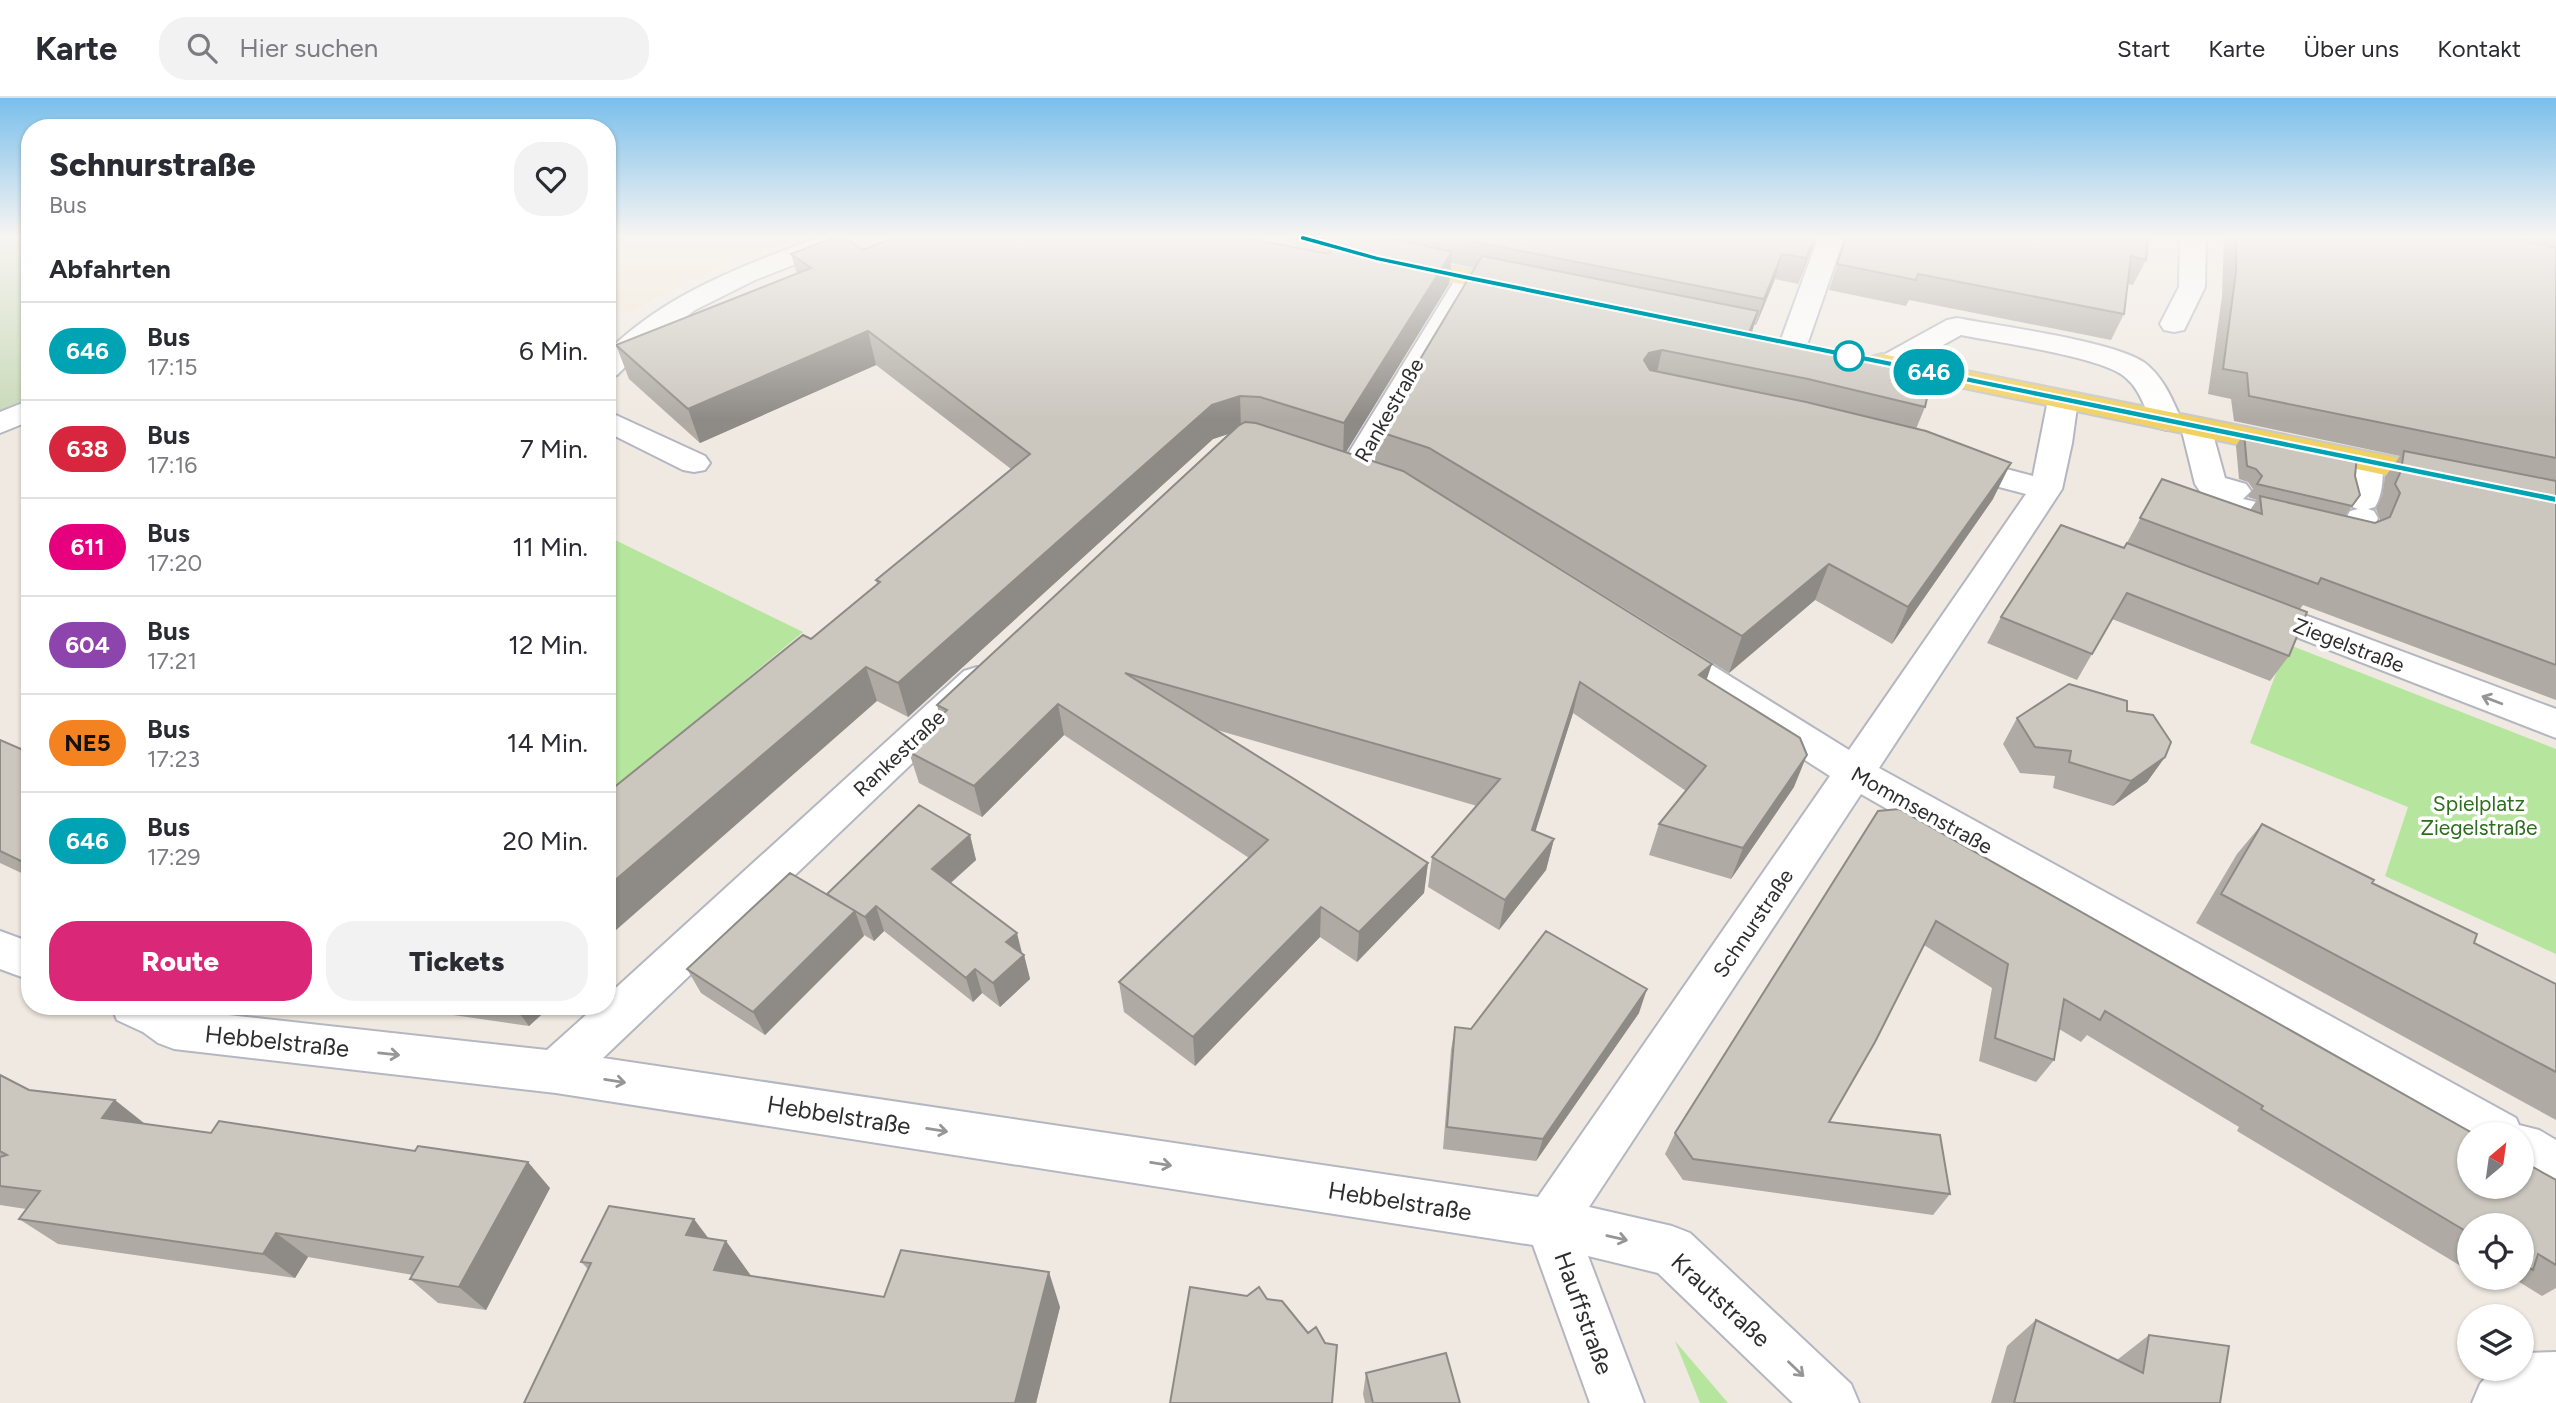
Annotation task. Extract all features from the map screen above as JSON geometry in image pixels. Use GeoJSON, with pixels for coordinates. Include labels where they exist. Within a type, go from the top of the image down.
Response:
{"type":"FeatureCollection","features":[{"type":"Feature","properties":{"kind":"main road"},"geometry":{"type":"LineString","coordinates":[[1779,342],[2475,483]]}},
{"type":"Feature","properties":{"kind":"street"},"geometry":{"type":"LineString","coordinates":[[616,360],[635,340],[691,299]]}},
{"type":"Feature","properties":{"kind":"street","name":"Rankestraße"},"geometry":{"type":"LineString","coordinates":[[1389,485],[1340,467],[1455,299]]}},
{"type":"Feature","properties":{"kind":"street"},"geometry":{"type":"LineString","coordinates":[[1779,342],[1800,299]]}},
{"type":"Feature","properties":{"kind":"street"},"geometry":{"type":"LineString","coordinates":[[2174,324],[2186,299]]}},
{"type":"Feature","properties":{"kind":"street"},"geometry":{"type":"LineString","coordinates":[[1888,364],[1957,326],[2084,352],[2133,368],[2181,424],[2225,489],[2225,505],[2356,535],[2363,509],[2367,462]]}},
{"type":"Feature","properties":{"kind":"street","name":"Schnurstraße"},"geometry":{"type":"LineString","coordinates":[[1550,1223],[1854,772],[2040,513],[2057,443],[2063,400]]}},
{"type":"Feature","properties":{"kind":"street"},"geometry":{"type":"LineString","coordinates":[[0,424],[21,414]]}},
{"type":"Feature","properties":{"kind":"street"},"geometry":{"type":"LineString","coordinates":[[616,424],[694,463]]}},
{"type":"Feature","properties":{"kind":"street"},"geometry":{"type":"LineString","coordinates":[[1928,459],[2040,513]]}},
{"type":"Feature","properties":{"kind":"street","name":"Ziegelstraße"},"geometry":{"type":"LineString","coordinates":[[2218,595],[2556,724]]}},
{"type":"Feature","properties":{"kind":"street","name":"Mommsenstraße"},"geometry":{"type":"LineString","coordinates":[[1634,633],[1854,772],[2479,1122]]}},
{"type":"Feature","properties":{"kind":"street","name":"Rankestraße"},"geometry":{"type":"LineString","coordinates":[[556,1072],[1003,656]]}},
{"type":"Feature","properties":{"kind":"street"},"geometry":{"type":"LineString","coordinates":[[0,949],[21,958]]}},
{"type":"Feature","properties":{"kind":"street","name":"Hebbelstraße"},"geometry":{"type":"LineString","coordinates":[[152,1015],[174,1029],[556,1072],[1550,1223]]}},
{"type":"Feature","properties":{"kind":"street"},"geometry":{"type":"LineString","coordinates":[[2534,1153],[2556,1166]]}},
{"type":"Feature","properties":{"kind":"street","name":"Hauffstraße"},"geometry":{"type":"LineString","coordinates":[[1550,1223],[1617,1403]]}},
{"type":"Feature","properties":{"kind":"street","name":"Krautstraße"},"geometry":{"type":"LineString","coordinates":[[1550,1223],[1672,1251],[1832,1403]]}},
{"type":"Feature","properties":{"kind":"street"},"geometry":{"type":"LineString","coordinates":[[2499,1403],[2520,1380],[2556,1379]]}},
{"type":"Feature","properties":{"kind":"shaded area"},"geometry":{"type":"Polygon","coordinates":[[[616,299],[655,299],[630,313],[616,310],[616,299]]]}},
{"type":"Feature","properties":{"kind":"green space"},"geometry":{"type":"Polygon","coordinates":[[[0,299],[21,299],[21,401],[0,411],[0,299]]]}},
{"type":"Feature","properties":{"kind":"green space"},"geometry":{"type":"Polygon","coordinates":[[[616,540],[803,632],[616,788],[616,540]]]}},
{"type":"Feature","properties":{"kind":"green space","name":"Spielplatz Ziegelstraße"},"geometry":{"type":"Polygon","coordinates":[[[2287,644],[2556,749],[2556,954],[2385,876],[2408,807],[2250,743],[2287,644]]]}},
{"type":"Feature","properties":{"kind":"green space"},"geometry":{"type":"Polygon","coordinates":[[[1675,1341],[1728,1403],[1700,1403],[1675,1341]]]}},
{"type":"Feature","properties":{"kind":"building"},"geometry":{"type":"Polygon","coordinates":[[[733,299],[1422,299],[1344,423],[1260,397],[1240,396],[1212,405],[898,683],[866,667],[616,879],[616,786],[803,635],[811,639],[880,582],[876,580],[1030,454],[868,331],[688,409],[616,345],[733,299]]]}},
{"type":"Feature","properties":{"kind":"building"},"geometry":{"type":"Polygon","coordinates":[[[1456,299],[1697,299],[1758,311],[1748,335],[1933,371],[1925,407],[1808,379],[1662,350],[1649,353],[1644,360],[1650,370],[1806,402],[1926,431],[2011,463],[1908,607],[1829,564],[1742,636],[1429,448],[1377,431],[1456,299]]]}},
{"type":"Feature","properties":{"kind":"building"},"geometry":{"type":"Polygon","coordinates":[[[2046,299],[2126,299],[2124,314],[2046,299]]]}},
{"type":"Feature","properties":{"kind":"building"},"geometry":{"type":"Polygon","coordinates":[[[2232,299],[2556,299],[2556,458],[2249,396],[2247,373],[2223,369],[2232,299]]]}},
{"type":"Feature","properties":{"kind":"building"},"geometry":{"type":"Polygon","coordinates":[[[1245,422],[1256,423],[1403,471],[1712,664],[1699,675],[1800,738],[1807,755],[1743,848],[1659,824],[1706,766],[1580,682],[1532,830],[1554,839],[1505,900],[1432,857],[1500,779],[1125,673],[1428,863],[1359,932],[1321,907],[1193,1037],[1119,982],[1268,840],[1058,704],[974,786],[909,752],[934,729],[930,726],[947,710],[937,705],[1245,422]]]}},
{"type":"Feature","properties":{"kind":"building"},"geometry":{"type":"Polygon","coordinates":[[[2244,433],[2357,456],[2355,476],[2360,495],[2352,506],[2257,484],[2262,476],[2256,469],[2247,466],[2244,433]]]}},
{"type":"Feature","properties":{"kind":"building"},"geometry":{"type":"Polygon","coordinates":[[[2404,451],[2556,481],[2556,665],[2321,578],[2318,584],[2140,518],[2162,479],[2262,514],[2260,496],[2375,523],[2390,517],[2400,493],[2395,484],[2401,471],[2404,451]]]}},
{"type":"Feature","properties":{"kind":"building"},"geometry":{"type":"Polygon","coordinates":[[[2061,525],[2124,548],[2127,543],[2307,612],[2289,656],[2127,593],[2092,654],[2001,617],[2061,525]]]}},
{"type":"Feature","properties":{"kind":"building"},"geometry":{"type":"Polygon","coordinates":[[[2069,684],[2127,701],[2127,711],[2153,715],[2171,742],[2165,757],[2131,781],[2069,762],[2071,751],[2035,747],[2017,718],[2069,684]]]}},
{"type":"Feature","properties":{"kind":"building"},"geometry":{"type":"Polygon","coordinates":[[[0,740],[21,749],[21,861],[0,851],[0,740]]]}},
{"type":"Feature","properties":{"kind":"building"},"geometry":{"type":"Polygon","coordinates":[[[919,805],[970,835],[932,869],[1017,933],[1006,942],[1024,955],[993,983],[975,969],[966,978],[876,906],[865,917],[827,894],[919,805]]]}},
{"type":"Feature","properties":{"kind":"building"},"geometry":{"type":"Polygon","coordinates":[[[1899,809],[2457,1124],[2457,1199],[2534,1199],[2534,1168],[2556,1180],[2556,1265],[2538,1254],[2534,1267],[2534,1213],[2457,1213],[2457,1226],[2261,1109],[2263,1106],[2105,1011],[2100,1020],[2064,999],[2054,1060],[1995,1038],[2008,964],[1936,921],[1875,1042],[1829,1122],[1940,1135],[1950,1194],[1693,1159],[1675,1133],[1878,811],[1899,809]]]}},
{"type":"Feature","properties":{"kind":"building"},"geometry":{"type":"Polygon","coordinates":[[[2262,824],[2374,880],[2372,883],[2477,934],[2474,943],[2556,984],[2556,1072],[2221,894],[2262,824]]]}},
{"type":"Feature","properties":{"kind":"building"},"geometry":{"type":"Polygon","coordinates":[[[790,873],[855,911],[753,1012],[687,969],[790,873]]]}},
{"type":"Feature","properties":{"kind":"building"},"geometry":{"type":"Polygon","coordinates":[[[1546,931],[1647,989],[1543,1139],[1447,1127],[1455,1027],[1471,1029],[1546,931]]]}},
{"type":"Feature","properties":{"kind":"building"},"geometry":{"type":"Polygon","coordinates":[[[0,1075],[29,1090],[115,1100],[102,1118],[211,1133],[219,1121],[415,1151],[418,1146],[528,1162],[459,1287],[410,1279],[423,1257],[276,1233],[263,1254],[19,1219],[40,1191],[0,1186],[0,1157],[7,1155],[0,1151],[0,1075]]]}},
{"type":"Feature","properties":{"kind":"building"},"geometry":{"type":"Polygon","coordinates":[[[609,1206],[694,1219],[686,1235],[726,1241],[714,1270],[884,1297],[901,1250],[1049,1272],[1015,1403],[524,1403],[591,1263],[581,1262],[609,1206]]]}},
{"type":"Feature","properties":{"kind":"building"},"geometry":{"type":"Polygon","coordinates":[[[1190,1287],[1247,1296],[1259,1287],[1267,1299],[1282,1301],[1308,1333],[1316,1327],[1325,1343],[1337,1345],[1332,1403],[1170,1403],[1190,1287]]]}},
{"type":"Feature","properties":{"kind":"building"},"geometry":{"type":"Polygon","coordinates":[[[2036,1320],[2143,1373],[2149,1335],[2229,1346],[2220,1403],[2014,1403],[2036,1320]]]}},
{"type":"Feature","properties":{"kind":"building"},"geometry":{"type":"Polygon","coordinates":[[[1446,1353],[1460,1403],[1373,1403],[1366,1373],[1446,1353]]]}},
{"type":"Feature","properties":{"kind":"bus line","name":"646"},"geometry":{"type":"LineString","coordinates":[[1570,299],[2556,499]]}}]}
